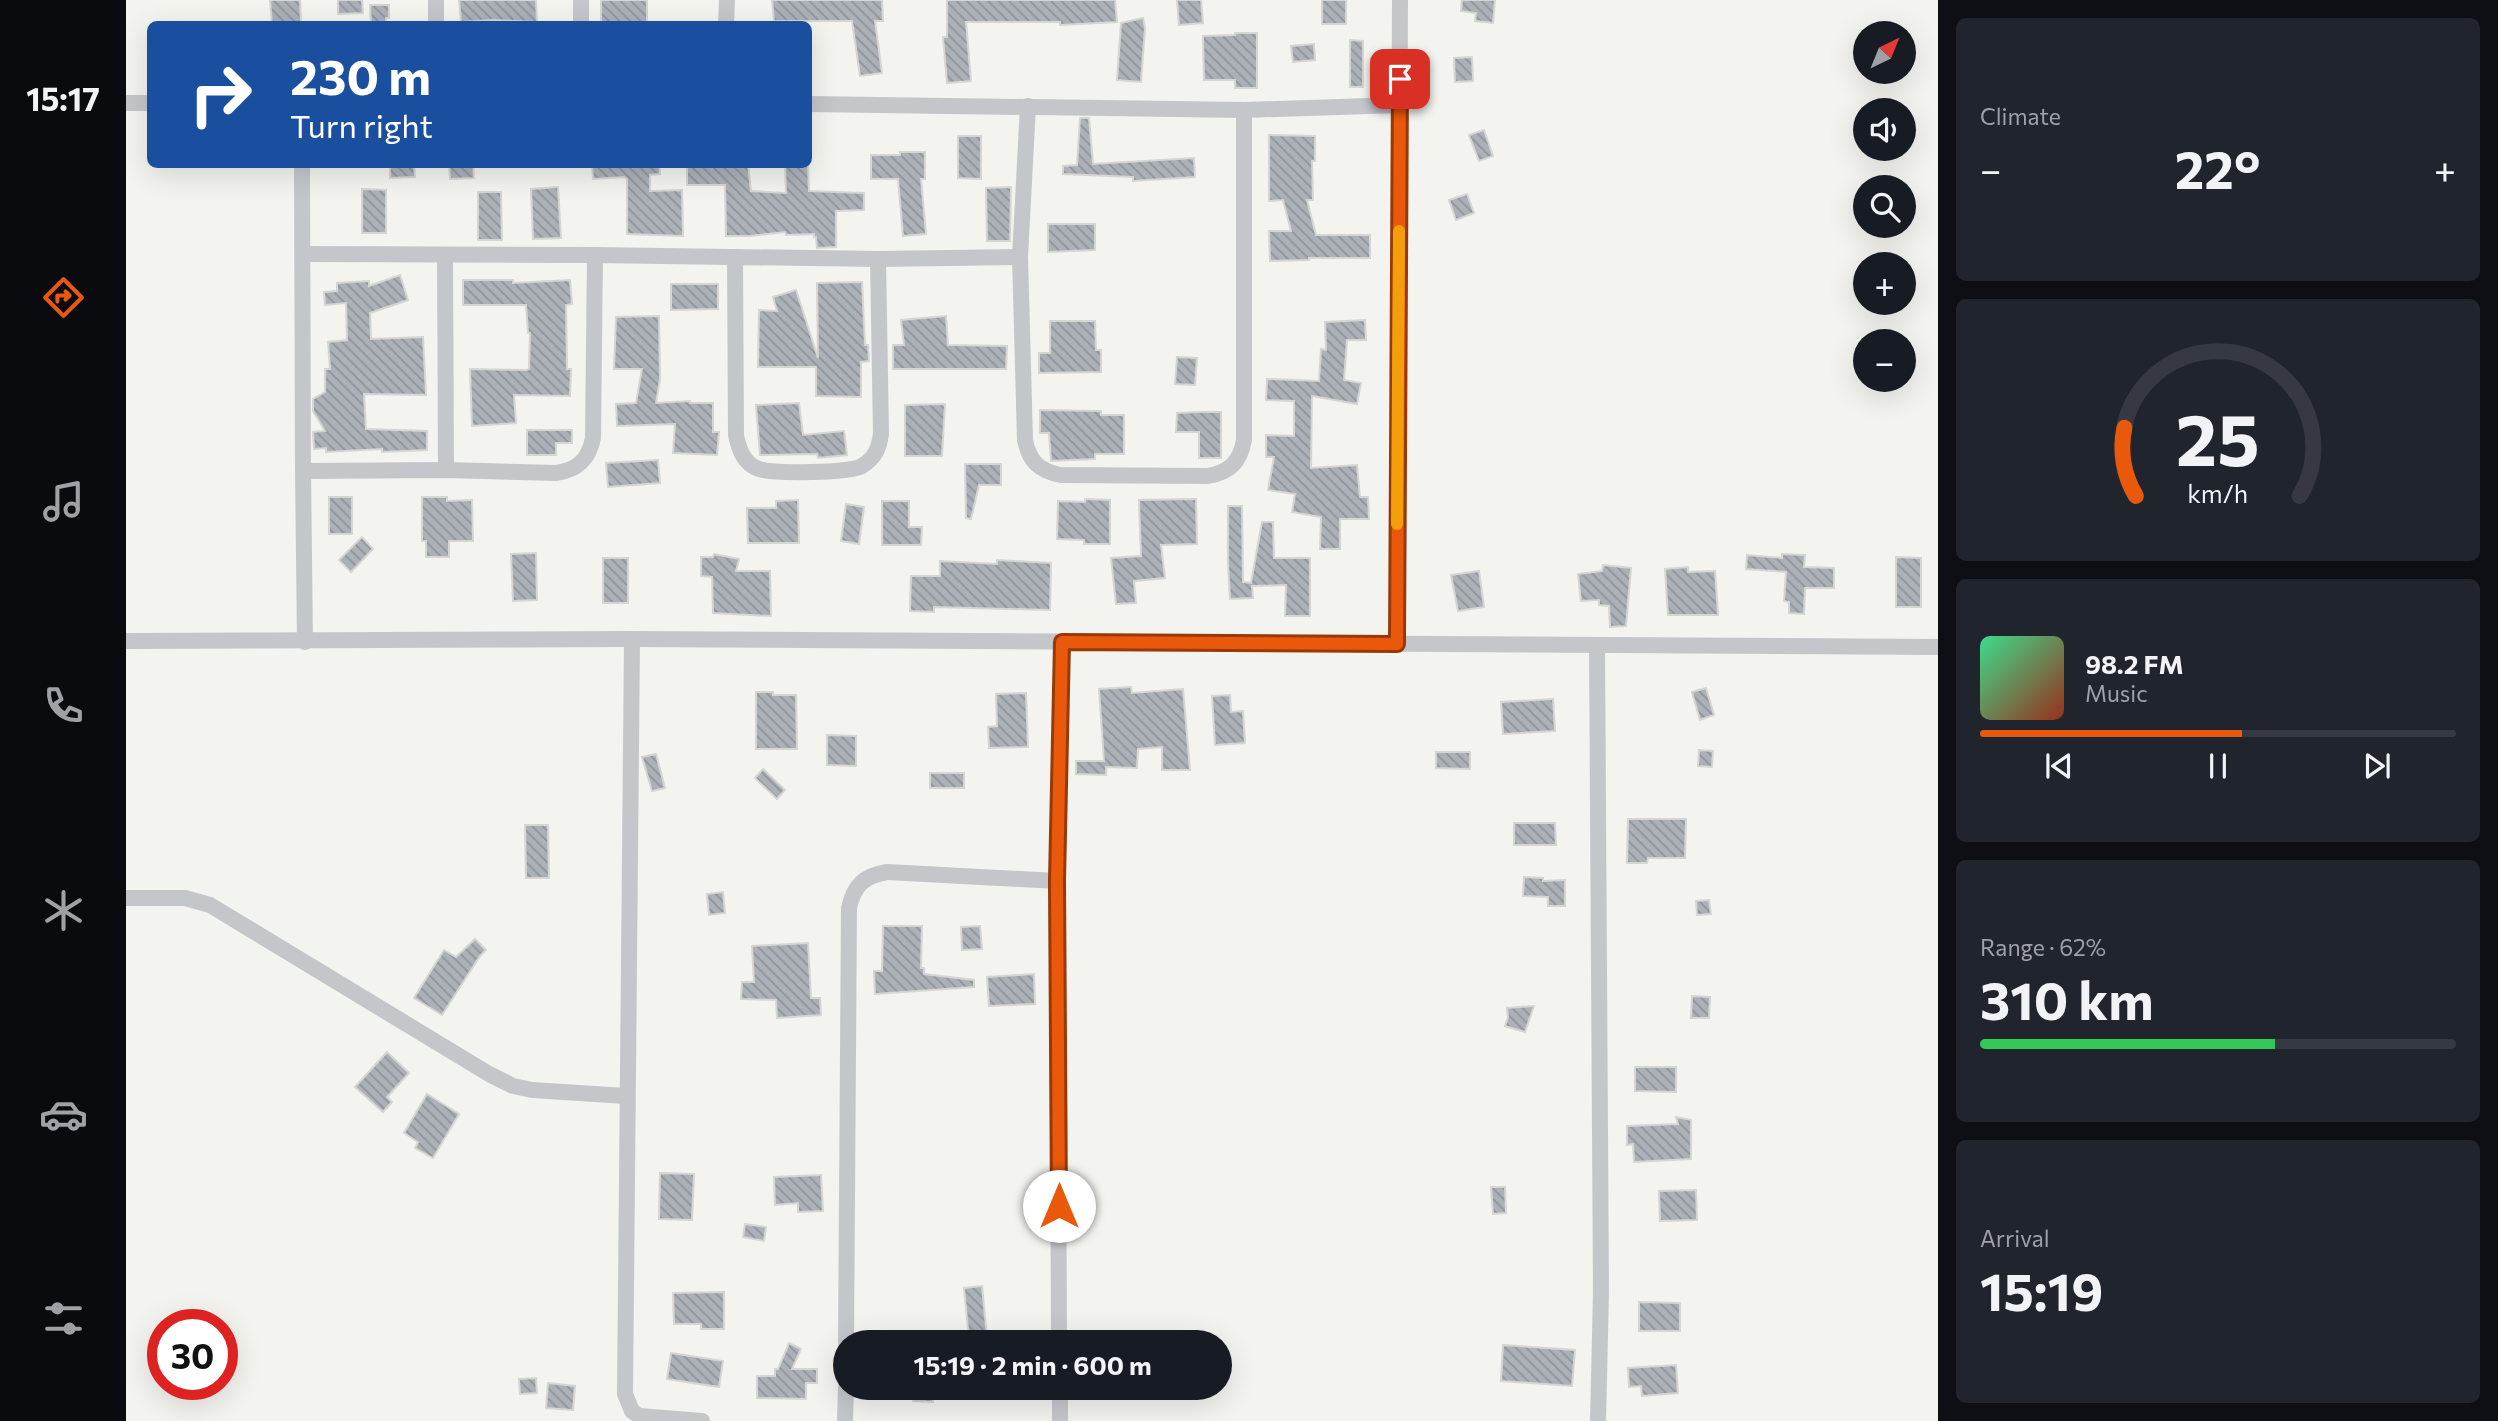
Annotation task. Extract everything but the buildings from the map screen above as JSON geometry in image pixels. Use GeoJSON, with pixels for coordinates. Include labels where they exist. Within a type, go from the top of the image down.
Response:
{"type":"FeatureCollection","features":[{"type":"Feature","properties":{"kind":"street"},"geometry":{"type":"LineString","coordinates":[[436,0],[436,21]]}},
{"type":"Feature","properties":{"kind":"street"},"geometry":{"type":"LineString","coordinates":[[581,0],[581,21]]}},
{"type":"Feature","properties":{"kind":"street"},"geometry":{"type":"LineString","coordinates":[[726,21],[727,0]]}},
{"type":"Feature","properties":{"kind":"street"},"geometry":{"type":"LineString","coordinates":[[1397,644],[1400,0]]}},
{"type":"Feature","properties":{"kind":"street"},"geometry":{"type":"LineString","coordinates":[[126,103],[147,103]]}},
{"type":"Feature","properties":{"kind":"street"},"geometry":{"type":"LineString","coordinates":[[812,104],[1244,110],[1400,105]]}},
{"type":"Feature","properties":{"kind":"street"},"geometry":{"type":"LineString","coordinates":[[1028,106],[1020,257],[1024,440],[1035,465],[1047,472],[1061,475],[1208,476],[1222,473],[1234,465],[1242,454],[1244,110]]}},
{"type":"Feature","properties":{"kind":"street"},"geometry":{"type":"LineString","coordinates":[[302,168],[305,642]]}},
{"type":"Feature","properties":{"kind":"street"},"geometry":{"type":"LineString","coordinates":[[304,254],[878,259],[1020,257]]}},
{"type":"Feature","properties":{"kind":"street"},"geometry":{"type":"LineString","coordinates":[[445,255],[446,470]]}},
{"type":"Feature","properties":{"kind":"street"},"geometry":{"type":"LineString","coordinates":[[303,471],[446,470],[556,473],[570,471],[582,463],[590,452],[593,438],[595,255]]}},
{"type":"Feature","properties":{"kind":"street"},"geometry":{"type":"LineString","coordinates":[[736,257],[738,449],[747,461],[758,469],[772,472],[846,471],[859,468],[871,460],[879,448],[878,259]]}},
{"type":"Feature","properties":{"kind":"street"},"geometry":{"type":"LineString","coordinates":[[632,639],[626,1096],[627,1403],[632,1411],[648,1419],[702,1421]]}},
{"type":"Feature","properties":{"kind":"street"},"geometry":{"type":"LineString","coordinates":[[126,641],[632,639],[1938,647]]}},
{"type":"Feature","properties":{"kind":"street"},"geometry":{"type":"LineString","coordinates":[[1059,1330],[1057,881],[1062,642]]}},
{"type":"Feature","properties":{"kind":"street"},"geometry":{"type":"LineString","coordinates":[[1597,647],[1601,1278],[1598,1421]]}},
{"type":"Feature","properties":{"kind":"street"},"geometry":{"type":"LineString","coordinates":[[846,1330],[849,908],[852,894],[860,882],[872,874],[887,872],[1057,881]]}},
{"type":"Feature","properties":{"kind":"street"},"geometry":{"type":"LineString","coordinates":[[126,898],[185,898],[210,905],[513,1086],[532,1090],[626,1096]]}},
{"type":"Feature","properties":{"kind":"street"},"geometry":{"type":"LineString","coordinates":[[845,1421],[846,1400]]}},
{"type":"Feature","properties":{"kind":"street"},"geometry":{"type":"LineString","coordinates":[[1060,1400],[1060,1421]]}},
{"type":"Feature","properties":{"kind":"slow traffic"},"geometry":{"type":"LineString","coordinates":[[1397,524],[1399,231]]}},
{"type":"Feature","properties":{"kind":"route"},"geometry":{"type":"LineString","coordinates":[[1059,1206],[1057,881],[1062,642],[1397,644],[1400,79]]}}]}
